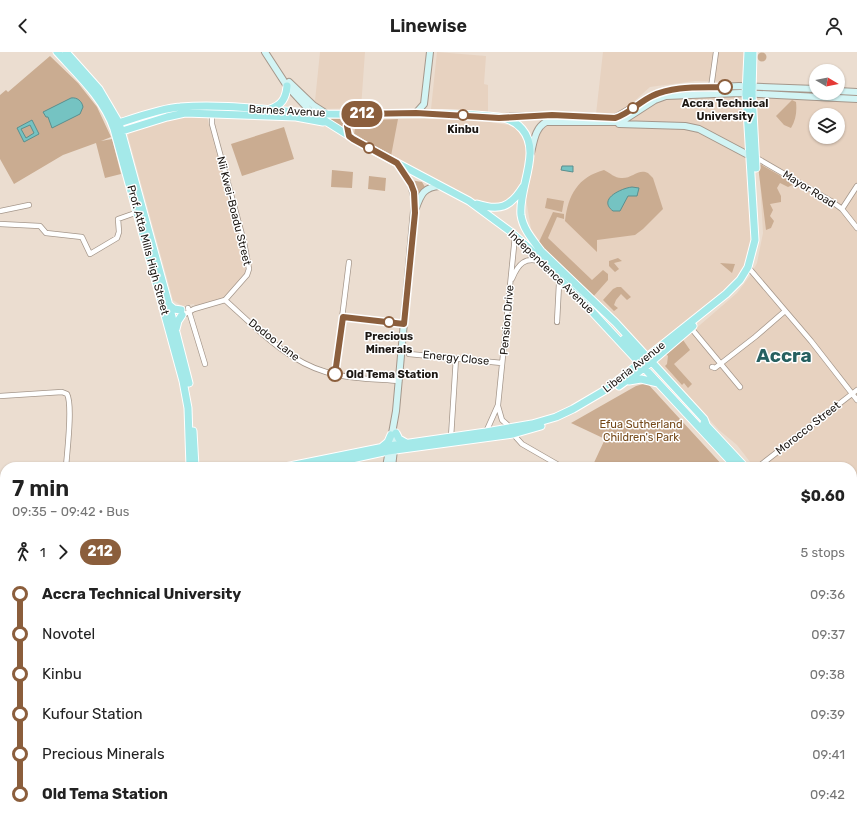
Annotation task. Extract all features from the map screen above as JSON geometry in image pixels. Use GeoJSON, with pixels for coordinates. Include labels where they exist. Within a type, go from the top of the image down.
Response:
{"type":"FeatureCollection","features":[{"type":"Feature","properties":{"kind":"main road","name":"Prof. Atta Mills High Street"},"geometry":{"type":"LineString","coordinates":[[57,52],[95,95],[116,124]]}},
{"type":"Feature","properties":{"kind":"main road","name":"Prof. Atta Mills High Street"},"geometry":{"type":"LineString","coordinates":[[66,52],[99,89],[116,124],[138,212],[169,316],[186,393],[190,462]]}},
{"type":"Feature","properties":{"kind":"main road"},"geometry":{"type":"LineString","coordinates":[[265,52],[287,86],[311,112]]}},
{"type":"Feature","properties":{"kind":"main road"},"geometry":{"type":"LineString","coordinates":[[416,113],[424,104],[427,91],[430,52]]}},
{"type":"Feature","properties":{"kind":"main road","name":"Liberia Avenue"},"geometry":{"type":"LineString","coordinates":[[748,52],[750,145],[753,156]]}},
{"type":"Feature","properties":{"kind":"main road","name":"Liberia Avenue"},"geometry":{"type":"LineString","coordinates":[[404,446],[512,431],[556,417],[601,393],[646,362],[691,328],[736,290],[749,269],[755,240],[753,156],[749,90],[754,52]]}},
{"type":"Feature","properties":{"kind":"main road"},"geometry":{"type":"LineString","coordinates":[[283,78],[313,106],[327,114]]}},
{"type":"Feature","properties":{"kind":"main road"},"geometry":{"type":"LineString","coordinates":[[266,110],[276,107],[282,102],[286,95],[287,86]]}},
{"type":"Feature","properties":{"kind":"main road","name":"Barnes Avenue"},"geometry":{"type":"LineString","coordinates":[[116,124],[178,107],[212,106],[327,114],[416,113],[499,118],[552,115],[615,118],[660,92],[676,89],[711,88],[749,90],[857,99]]}},
{"type":"Feature","properties":{"kind":"main road","name":"Barnes Avenue"},"geometry":{"type":"LineString","coordinates":[[530,158],[537,131],[540,125],[546,122],[611,123],[625,121],[655,100],[666,96],[749,90],[809,89]]}},
{"type":"Feature","properties":{"kind":"main road"},"geometry":{"type":"LineString","coordinates":[[427,91],[429,107],[434,113],[439,114]]}},
{"type":"Feature","properties":{"kind":"main road"},"geometry":{"type":"LineString","coordinates":[[845,91],[857,92]]}},
{"type":"Feature","properties":{"kind":"main road","name":"Independence Avenue"},"geometry":{"type":"LineString","coordinates":[[311,112],[353,139],[469,201],[515,236],[543,262],[599,320],[646,362]]}},
{"type":"Feature","properties":{"kind":"main road","name":"Barnes Avenue"},"geometry":{"type":"LineString","coordinates":[[118,132],[177,114],[296,117],[329,124]]}},
{"type":"Feature","properties":{"kind":"main road"},"geometry":{"type":"LineString","coordinates":[[353,139],[349,136],[347,126],[352,118],[361,114]]}},
{"type":"Feature","properties":{"kind":"main road"},"geometry":{"type":"LineString","coordinates":[[636,114],[635,120],[642,125]]}},
{"type":"Feature","properties":{"kind":"main road","name":"Independence Avenue"},"geometry":{"type":"LineString","coordinates":[[499,118],[514,122],[523,131],[528,143],[530,158],[524,185],[521,215],[526,230],[532,239],[541,251],[646,362],[659,383],[731,462]]}},
{"type":"Feature","properties":{"kind":"main road"},"geometry":{"type":"LineString","coordinates":[[611,123],[685,126],[699,129],[753,156]]}},
{"type":"Feature","properties":{"kind":"main road","name":"Prof. Atta Mills High Street"},"geometry":{"type":"LineString","coordinates":[[118,132],[169,305],[169,316],[176,331],[191,398],[195,462]]}},
{"type":"Feature","properties":{"kind":"main road"},"geometry":{"type":"LineString","coordinates":[[738,149],[750,145]]}},
{"type":"Feature","properties":{"kind":"main road"},"geometry":{"type":"LineString","coordinates":[[387,462],[394,434],[415,213],[414,192],[411,184],[397,163]]}},
{"type":"Feature","properties":{"kind":"main road"},"geometry":{"type":"LineString","coordinates":[[469,201],[490,208],[499,208],[514,199],[524,185]]}},
{"type":"Feature","properties":{"kind":"main road"},"geometry":{"type":"LineString","coordinates":[[415,213],[424,190],[432,186],[440,186]]}},
{"type":"Feature","properties":{"kind":"main road","name":"Liberia Avenue"},"geometry":{"type":"LineString","coordinates":[[337,462],[404,446],[451,437],[486,432],[522,432],[555,422],[599,400],[623,383],[726,294],[749,269]]}},
{"type":"Feature","properties":{"kind":"main road"},"geometry":{"type":"LineString","coordinates":[[169,305],[174,309],[185,312],[178,321],[176,331]]}},
{"type":"Feature","properties":{"kind":"main road"},"geometry":{"type":"LineString","coordinates":[[646,362],[740,462]]}},
{"type":"Feature","properties":{"kind":"main road"},"geometry":{"type":"LineString","coordinates":[[623,383],[642,379],[659,383]]}},
{"type":"Feature","properties":{"kind":"main road"},"geometry":{"type":"LineString","coordinates":[[390,450],[404,446],[394,434]]}},
{"type":"Feature","properties":{"kind":"main road"},"geometry":{"type":"LineString","coordinates":[[391,462],[388,442],[394,434]]}},
{"type":"Feature","properties":{"kind":"main road","name":"Liberia Avenue"},"geometry":{"type":"LineString","coordinates":[[316,462],[390,450]]}},
{"type":"Feature","properties":{"kind":"street"},"geometry":{"type":"LineString","coordinates":[[711,88],[716,52]]}},
{"type":"Feature","properties":{"kind":"street","name":"Nii Kwei-Boadu Street"},"geometry":{"type":"LineString","coordinates":[[212,106],[212,124],[249,265],[247,275],[225,300]]}},
{"type":"Feature","properties":{"kind":"street","name":"Mayor Road"},"geometry":{"type":"LineString","coordinates":[[753,156],[842,210],[857,228]]}},
{"type":"Feature","properties":{"kind":"street"},"geometry":{"type":"LineString","coordinates":[[842,210],[857,186]]}},
{"type":"Feature","properties":{"kind":"street"},"geometry":{"type":"LineString","coordinates":[[0,211],[29,205]]}},
{"type":"Feature","properties":{"kind":"street"},"geometry":{"type":"LineString","coordinates":[[0,224],[40,226],[46,233],[82,237],[90,254],[117,238],[119,232],[118,219],[138,212]]}},
{"type":"Feature","properties":{"kind":"street","name":"Pension Drive"},"geometry":{"type":"LineString","coordinates":[[515,236],[498,405],[500,417],[522,444],[553,462]]}},
{"type":"Feature","properties":{"kind":"street"},"geometry":{"type":"LineString","coordinates":[[510,282],[515,271],[522,262],[530,260],[543,262]]}},
{"type":"Feature","properties":{"kind":"street"},"geometry":{"type":"LineString","coordinates":[[335,374],[349,262]]}},
{"type":"Feature","properties":{"kind":"street"},"geometry":{"type":"LineString","coordinates":[[749,269],[857,400]]}},
{"type":"Feature","properties":{"kind":"street"},"geometry":{"type":"LineString","coordinates":[[557,322],[559,284]]}},
{"type":"Feature","properties":{"kind":"street"},"geometry":{"type":"LineString","coordinates":[[169,316],[225,300]]}},
{"type":"Feature","properties":{"kind":"street","name":"Dodoo Lane"},"geometry":{"type":"LineString","coordinates":[[225,300],[285,351],[312,367],[335,374],[399,381]]}},
{"type":"Feature","properties":{"kind":"street"},"geometry":{"type":"LineString","coordinates":[[712,367],[715,368],[755,337],[785,311]]}},
{"type":"Feature","properties":{"kind":"street"},"geometry":{"type":"LineString","coordinates":[[185,312],[205,364]]}},
{"type":"Feature","properties":{"kind":"street"},"geometry":{"type":"LineString","coordinates":[[343,317],[404,324]]}},
{"type":"Feature","properties":{"kind":"street"},"geometry":{"type":"LineString","coordinates":[[691,328],[740,387]]}},
{"type":"Feature","properties":{"kind":"street","name":"Energy Close"},"geometry":{"type":"LineString","coordinates":[[409,354],[502,364]]}},
{"type":"Feature","properties":{"kind":"street"},"geometry":{"type":"LineString","coordinates":[[451,437],[456,358]]}},
{"type":"Feature","properties":{"kind":"street","name":"Morocco Street"},"geometry":{"type":"LineString","coordinates":[[764,462],[857,390]]}},
{"type":"Feature","properties":{"kind":"street"},"geometry":{"type":"LineString","coordinates":[[0,396],[62,392],[67,394],[69,398],[69,417],[66,462]]}},
{"type":"Feature","properties":{"kind":"street","name":"Pension Drive"},"geometry":{"type":"LineString","coordinates":[[486,432],[490,426],[498,405]]}},
{"type":"Feature","properties":{"kind":"street"},"geometry":{"type":"LineString","coordinates":[[522,432],[520,436],[522,444]]}},
{"type":"Feature","properties":{"kind":"shaded area"},"geometry":{"type":"Polygon","coordinates":[[[320,52],[365,52],[361,108],[321,109],[315,101],[320,52]]]}},
{"type":"Feature","properties":{"kind":"shaded area"},"geometry":{"type":"Polygon","coordinates":[[[437,52],[486,56],[484,84],[488,85],[488,113],[436,112],[431,109],[437,52]]]}},
{"type":"Feature","properties":{"kind":"shaded area","name":"Accra Technical University"},"geometry":{"type":"Polygon","coordinates":[[[603,52],[746,52],[743,82],[695,81],[650,87],[630,105],[613,115],[596,114],[603,52]]]}},
{"type":"Feature","properties":{"kind":"shaded area"},"geometry":{"type":"Polygon","coordinates":[[[745,95],[753,240],[748,263],[737,281],[688,322],[648,352],[538,239],[531,229],[526,199],[539,132],[548,125],[611,125],[658,102],[684,97],[745,95]]]}},
{"type":"Feature","properties":{"kind":"shaded area"},"geometry":{"type":"Polygon","coordinates":[[[755,95],[809,98],[809,100],[857,100],[857,462],[750,462],[737,445],[719,430],[657,362],[737,293],[750,276],[757,263],[763,233],[755,95]]]}},
{"type":"Feature","properties":{"kind":"shaded area"},"geometry":{"type":"Polygon","coordinates":[[[182,116],[207,117],[246,266],[245,274],[225,298],[195,306],[194,304],[182,306],[173,300],[128,136],[130,131],[182,116]]]}},
{"type":"Feature","properties":{"kind":"shaded area"},"geometry":{"type":"Polygon","coordinates":[[[361,116],[483,121],[515,126],[525,138],[526,151],[520,199],[512,206],[499,212],[489,205],[445,186],[352,136],[350,126],[353,120],[361,116]]]}},
{"type":"Feature","properties":{"kind":"green space"},"geometry":{"type":"Polygon","coordinates":[[[762,52],[767,57],[762,62],[757,57],[762,52]]]}},
{"type":"Feature","properties":{"kind":"green space"},"geometry":{"type":"Polygon","coordinates":[[[50,56],[78,83],[97,107],[111,137],[101,141],[112,139],[121,174],[105,178],[96,143],[63,155],[14,184],[0,159],[0,95],[6,90],[8,92],[50,56]]]}},
{"type":"Feature","properties":{"kind":"green space"},"geometry":{"type":"Polygon","coordinates":[[[792,100],[796,102],[796,109],[795,119],[791,128],[784,125],[776,116],[792,100]]]}},
{"type":"Feature","properties":{"kind":"green space"},"geometry":{"type":"Polygon","coordinates":[[[322,114],[351,115],[346,118],[344,130],[322,114]]]}},
{"type":"Feature","properties":{"kind":"green space"},"geometry":{"type":"Polygon","coordinates":[[[398,119],[391,156],[354,135],[356,121],[398,119]]]}},
{"type":"Feature","properties":{"kind":"green space"},"geometry":{"type":"Polygon","coordinates":[[[284,127],[294,159],[242,176],[231,144],[284,127]]]}},
{"type":"Feature","properties":{"kind":"green space"},"geometry":{"type":"Polygon","coordinates":[[[760,164],[795,184],[788,187],[780,183],[777,188],[781,196],[781,202],[770,204],[773,210],[770,216],[774,221],[771,228],[766,230],[758,166],[760,164]]]}},
{"type":"Feature","properties":{"kind":"green space"},"geometry":{"type":"Polygon","coordinates":[[[332,170],[353,172],[352,188],[331,187],[332,170]]]}},
{"type":"Feature","properties":{"kind":"green space"},"geometry":{"type":"Polygon","coordinates":[[[604,170],[619,178],[625,178],[641,172],[648,173],[653,178],[663,209],[635,235],[597,240],[597,252],[565,221],[569,203],[576,188],[587,177],[604,170]]]}},
{"type":"Feature","properties":{"kind":"green space"},"geometry":{"type":"Polygon","coordinates":[[[369,176],[386,178],[385,191],[368,189],[369,176]]]}},
{"type":"Feature","properties":{"kind":"green space"},"geometry":{"type":"Polygon","coordinates":[[[410,180],[422,182],[425,187],[419,195],[410,180]]]}},
{"type":"Feature","properties":{"kind":"green space"},"geometry":{"type":"Polygon","coordinates":[[[547,198],[564,201],[562,212],[545,208],[547,198]]]}},
{"type":"Feature","properties":{"kind":"green space"},"geometry":{"type":"Polygon","coordinates":[[[553,212],[564,214],[564,219],[557,217],[548,238],[592,280],[603,270],[608,274],[608,280],[592,298],[538,244],[553,212]]]}},
{"type":"Feature","properties":{"kind":"green space"},"geometry":{"type":"Polygon","coordinates":[[[618,258],[622,261],[614,263],[619,269],[615,272],[609,266],[609,261],[618,258]]]}},
{"type":"Feature","properties":{"kind":"green space"},"geometry":{"type":"Polygon","coordinates":[[[720,263],[735,264],[732,273],[720,263]]]}},
{"type":"Feature","properties":{"kind":"green space"},"geometry":{"type":"Polygon","coordinates":[[[621,287],[631,297],[627,300],[621,294],[614,305],[618,308],[614,311],[603,300],[613,289],[621,287]]]}},
{"type":"Feature","properties":{"kind":"green space"},"geometry":{"type":"Polygon","coordinates":[[[681,337],[690,350],[674,364],[692,384],[688,388],[684,383],[682,385],[665,366],[667,364],[668,356],[664,352],[681,337]]]}},
{"type":"Feature","properties":{"kind":"green space","name":"Efua Sutherland Children's Park"},"geometry":{"type":"Polygon","coordinates":[[[647,383],[719,462],[594,462],[605,439],[571,423],[636,386],[647,383]]]}},
{"type":"Feature","properties":{"kind":"water"},"geometry":{"type":"Polygon","coordinates":[[[71,98],[77,99],[82,103],[83,107],[80,114],[52,128],[48,117],[46,117],[43,112],[71,98]]]}},
{"type":"Feature","properties":{"kind":"water"},"geometry":{"type":"Polygon","coordinates":[[[32,120],[39,134],[24,142],[17,128],[32,120]],[[30,125],[21,129],[26,138],[34,133],[30,125]]]}},
{"type":"Feature","properties":{"kind":"water"},"geometry":{"type":"Polygon","coordinates":[[[562,166],[573,166],[573,172],[561,170],[562,166]]]}},
{"type":"Feature","properties":{"kind":"water"},"geometry":{"type":"Polygon","coordinates":[[[632,187],[639,188],[637,196],[628,196],[620,211],[613,211],[609,207],[609,198],[623,189],[632,187]]]}},
{"type":"Feature","properties":{"kind":"bus line","name":"212"},"geometry":{"type":"LineString","coordinates":[[335,374],[343,317],[404,324],[415,213],[414,192],[406,176],[397,163],[349,136],[347,126],[352,118],[361,114],[416,113],[499,118],[552,115],[615,118],[660,92],[676,89],[725,87]]}},
{"type":"Feature","properties":{"kind":"place","name":"Accra Technical University"},"geometry":{"type":"Point","coordinates":[725,87]}},
{"type":"Feature","properties":{"kind":"place","name":"Kinbu"},"geometry":{"type":"Point","coordinates":[463,115]}},
{"type":"Feature","properties":{"kind":"place","name":"Precious Minerals"},"geometry":{"type":"Point","coordinates":[389,322]}},
{"type":"Feature","properties":{"kind":"place","name":"Old Tema Station"},"geometry":{"type":"Point","coordinates":[335,374]}},
{"type":"Feature","properties":{"kind":"district","name":"Accra"},"geometry":{"type":"Point","coordinates":[784,355]}}]}
